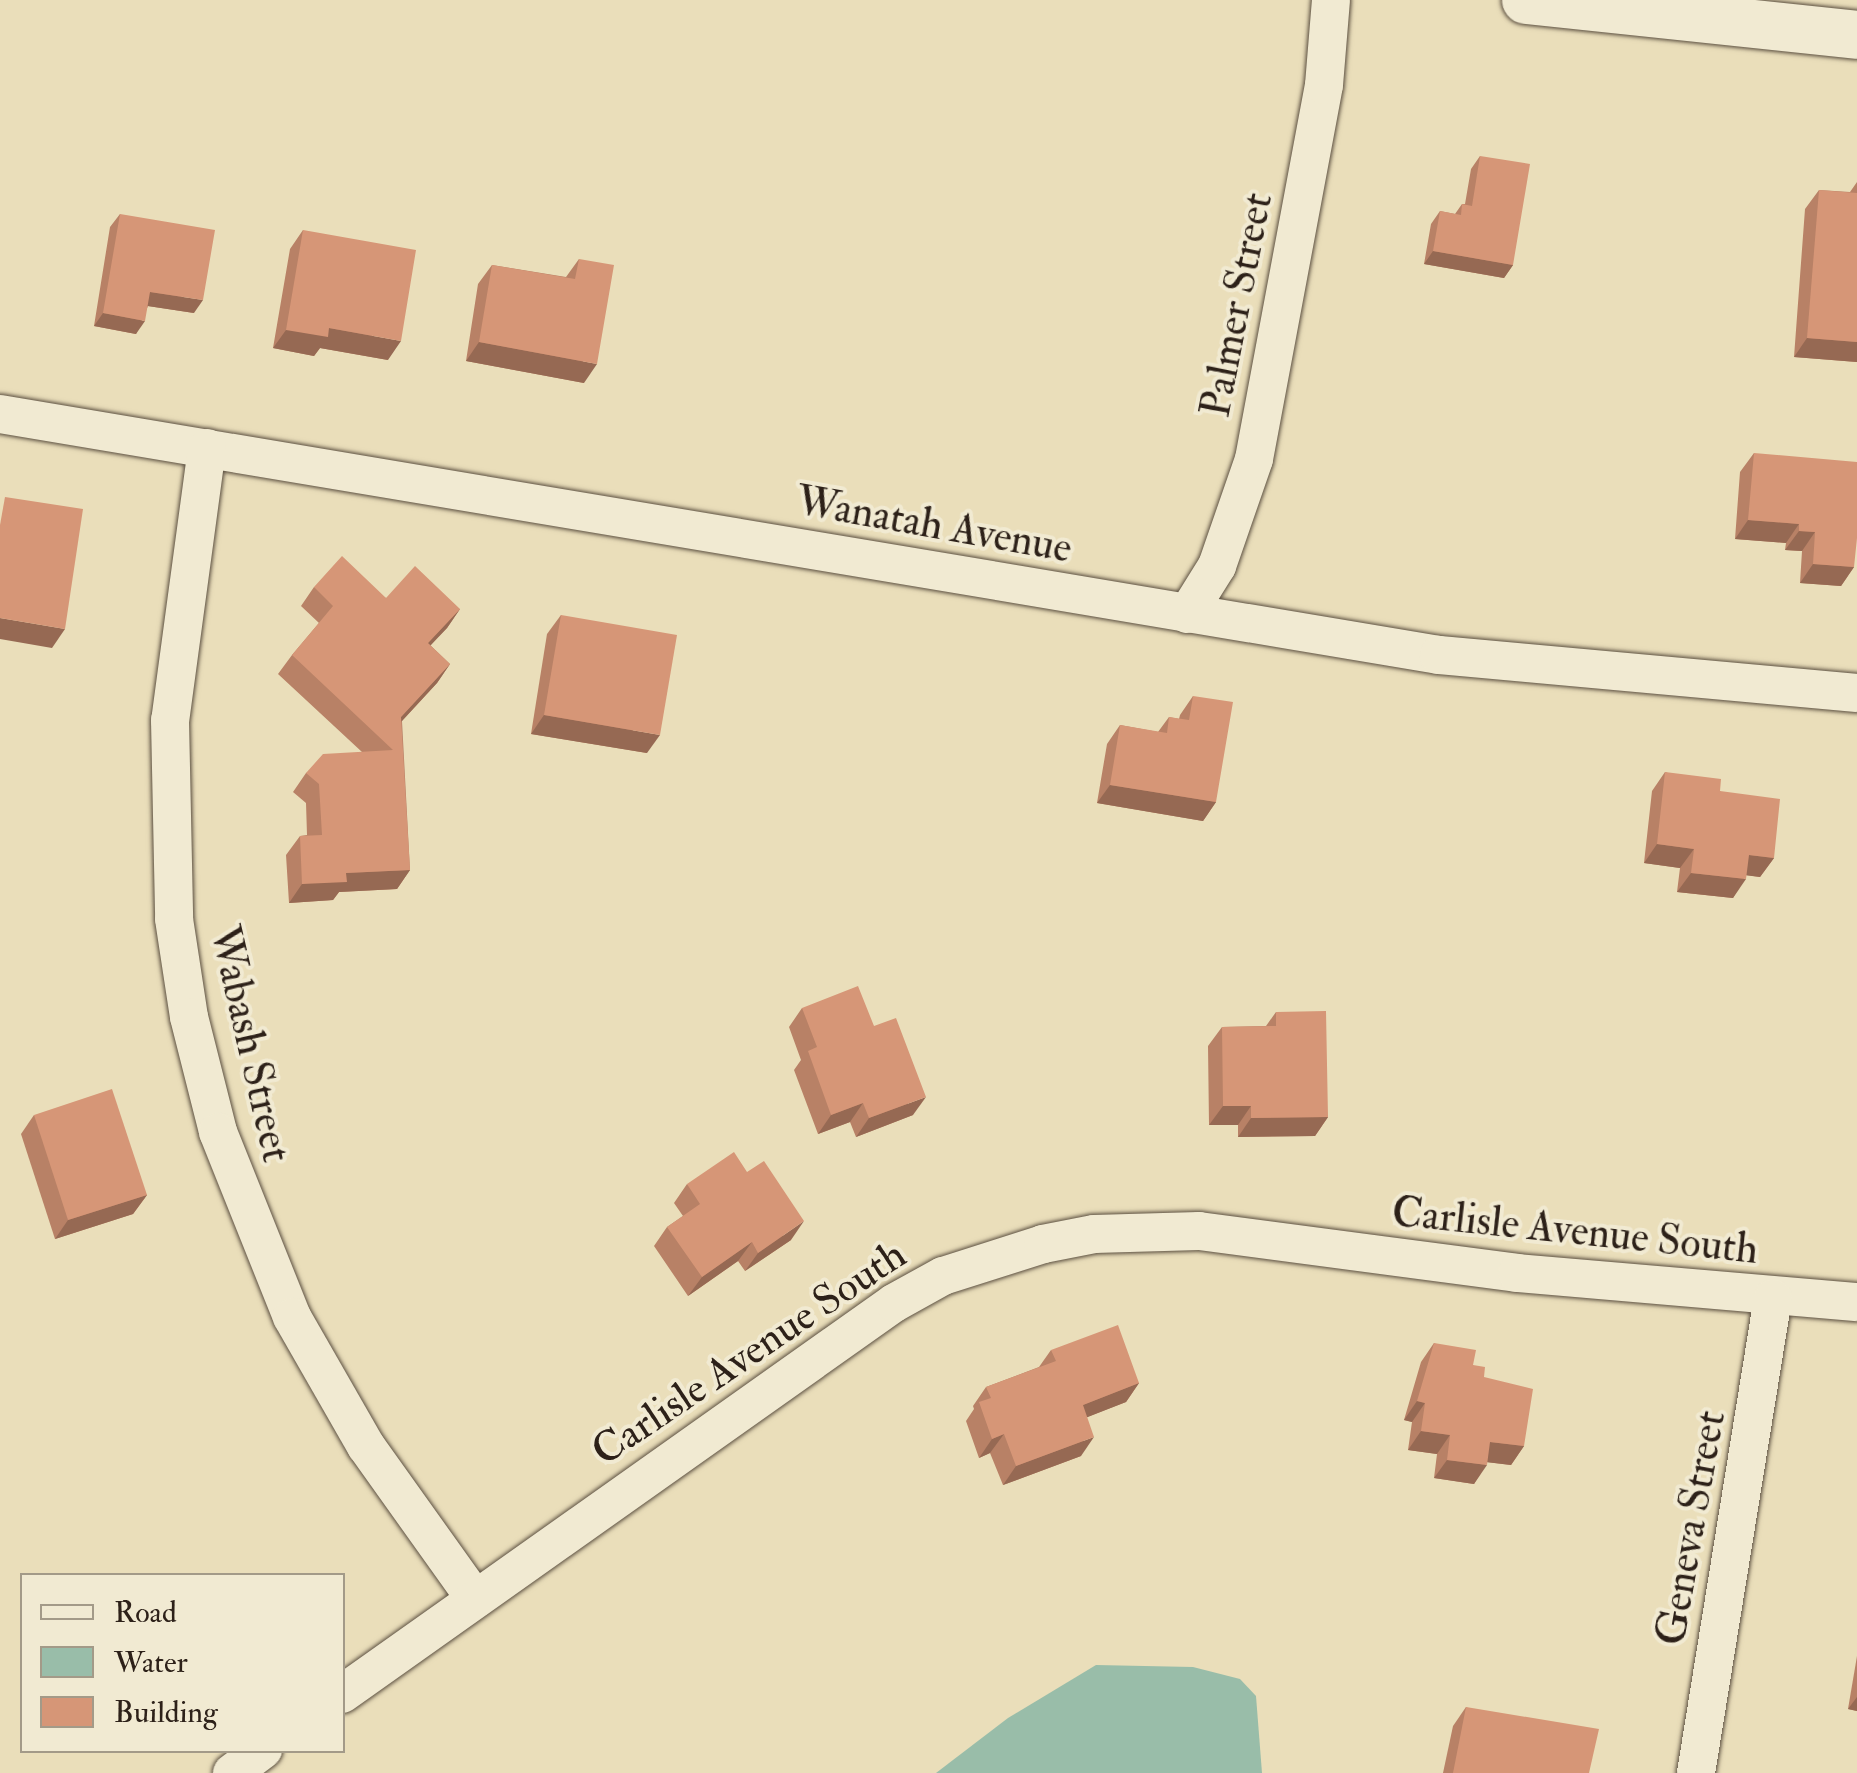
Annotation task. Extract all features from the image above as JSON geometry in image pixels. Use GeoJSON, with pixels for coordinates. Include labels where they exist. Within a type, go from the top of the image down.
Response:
{"type":"FeatureCollection","features":[{"type":"Feature","properties":{"kind":"street","name":"Palmer Street"},"geometry":{"type":"LineString","coordinates":[[1187,614],[1217,566],[1254,459],[1324,85],[1331,0]]}},
{"type":"Feature","properties":{"kind":"street"},"geometry":{"type":"LineString","coordinates":[[1526,0],[1857,35]]}},
{"type":"Feature","properties":{"kind":"street","name":"Wanatah Avenue"},"geometry":{"type":"LineString","coordinates":[[0,414],[1439,655],[1857,693]]}},
{"type":"Feature","properties":{"kind":"street","name":"Wabash Street"},"geometry":{"type":"LineString","coordinates":[[207,448],[170,720],[174,918],[190,1017],[218,1132],[292,1317],[366,1446],[474,1599]]}},
{"type":"Feature","properties":{"kind":"street","name":"Carlisle Avenue South"},"geometry":{"type":"LineString","coordinates":[[345,1692],[894,1302],[943,1276],[1043,1244],[1094,1234],[1200,1232],[1773,1298],[1857,1302]]}},
{"type":"Feature","properties":{"kind":"street","name":"Geneva Street"},"geometry":{"type":"LineString","coordinates":[[1696,1773],[1773,1298]]}},
{"type":"Feature","properties":{"kind":"street"},"geometry":{"type":"LineString","coordinates":[[232,1773],[260,1753]]}},
{"type":"Feature","properties":{"kind":"water"},"geometry":{"type":"Polygon","coordinates":[[[1096,1665],[1193,1667],[1240,1679],[1256,1696],[1262,1773],[936,1773],[1008,1718],[1096,1665]]]}},
{"type":"Feature","properties":{"kind":"building"},"geometry":{"type":"Polygon","coordinates":[[[1480,156],[1530,164],[1513,265],[1433,251],[1440,211],[1461,215],[1462,204],[1472,206],[1480,156]]]}},
{"type":"Feature","properties":{"kind":"building"},"geometry":{"type":"Polygon","coordinates":[[[1819,190],[1857,193],[1857,342],[1807,338],[1819,190]]]}},
{"type":"Feature","properties":{"kind":"building"},"geometry":{"type":"Polygon","coordinates":[[[120,214],[215,230],[203,300],[150,292],[145,321],[103,313],[120,214]]]}},
{"type":"Feature","properties":{"kind":"building"},"geometry":{"type":"Polygon","coordinates":[[[303,230],[416,250],[401,341],[329,328],[328,337],[286,330],[303,230]]]}},
{"type":"Feature","properties":{"kind":"building"},"geometry":{"type":"Polygon","coordinates":[[[579,259],[614,265],[597,364],[479,342],[492,265],[575,279],[579,259]]]}},
{"type":"Feature","properties":{"kind":"building"},"geometry":{"type":"Polygon","coordinates":[[[1754,453],[1857,462],[1854,567],[1813,564],[1815,532],[1799,531],[1799,524],[1748,520],[1754,453]]]}},
{"type":"Feature","properties":{"kind":"building"},"geometry":{"type":"Polygon","coordinates":[[[5,497],[83,509],[65,629],[0,618],[0,525],[5,497]]]}},
{"type":"Feature","properties":{"kind":"building"},"geometry":{"type":"Polygon","coordinates":[[[342,556],[386,598],[415,566],[460,609],[428,643],[450,664],[401,717],[410,870],[346,873],[347,882],[302,884],[300,836],[322,835],[319,784],[306,773],[323,754],[393,750],[292,655],[333,606],[314,587],[342,556]]]}},
{"type":"Feature","properties":{"kind":"building"},"geometry":{"type":"Polygon","coordinates":[[[561,615],[677,635],[660,735],[544,715],[561,615]]]}},
{"type":"Feature","properties":{"kind":"building"},"geometry":{"type":"Polygon","coordinates":[[[1193,696],[1233,702],[1216,802],[1110,785],[1120,725],[1167,733],[1169,717],[1189,720],[1193,696]]]}},
{"type":"Feature","properties":{"kind":"building"},"geometry":{"type":"Polygon","coordinates":[[[1665,772],[1721,779],[1720,791],[1780,799],[1774,858],[1749,855],[1746,879],[1691,873],[1694,849],[1657,844],[1665,772]]]}},
{"type":"Feature","properties":{"kind":"building"},"geometry":{"type":"Polygon","coordinates":[[[858,986],[874,1026],[896,1018],[926,1097],[869,1118],[863,1103],[831,1115],[808,1051],[817,1047],[802,1008],[858,986]]]}},
{"type":"Feature","properties":{"kind":"building"},"geometry":{"type":"Polygon","coordinates":[[[1326,1011],[1328,1117],[1251,1118],[1251,1106],[1223,1106],[1222,1027],[1276,1026],[1276,1012],[1326,1011]]]}},
{"type":"Feature","properties":{"kind":"building"},"geometry":{"type":"Polygon","coordinates":[[[112,1089],[147,1195],[68,1220],[34,1115],[112,1089]]]}},
{"type":"Feature","properties":{"kind":"building"},"geometry":{"type":"Polygon","coordinates":[[[734,1152],[747,1172],[764,1161],[804,1221],[758,1253],[752,1242],[702,1277],[667,1227],[700,1204],[687,1184],[734,1152]]]}},
{"type":"Feature","properties":{"kind":"building"},"geometry":{"type":"Polygon","coordinates":[[[1118,1325],[1139,1383],[1083,1405],[1094,1437],[1016,1466],[1004,1434],[992,1439],[979,1402],[991,1398],[986,1387],[1056,1361],[1051,1350],[1118,1325]]]}},
{"type":"Feature","properties":{"kind":"building"},"geometry":{"type":"Polygon","coordinates":[[[1434,1343],[1476,1350],[1473,1365],[1485,1367],[1484,1377],[1533,1389],[1524,1446],[1490,1442],[1487,1465],[1447,1460],[1450,1435],[1421,1431],[1425,1403],[1417,1401],[1434,1343]]]}},
{"type":"Feature","properties":{"kind":"building"},"geometry":{"type":"Polygon","coordinates":[[[1466,1707],[1599,1729],[1589,1773],[1453,1773],[1466,1707]]]}}]}
